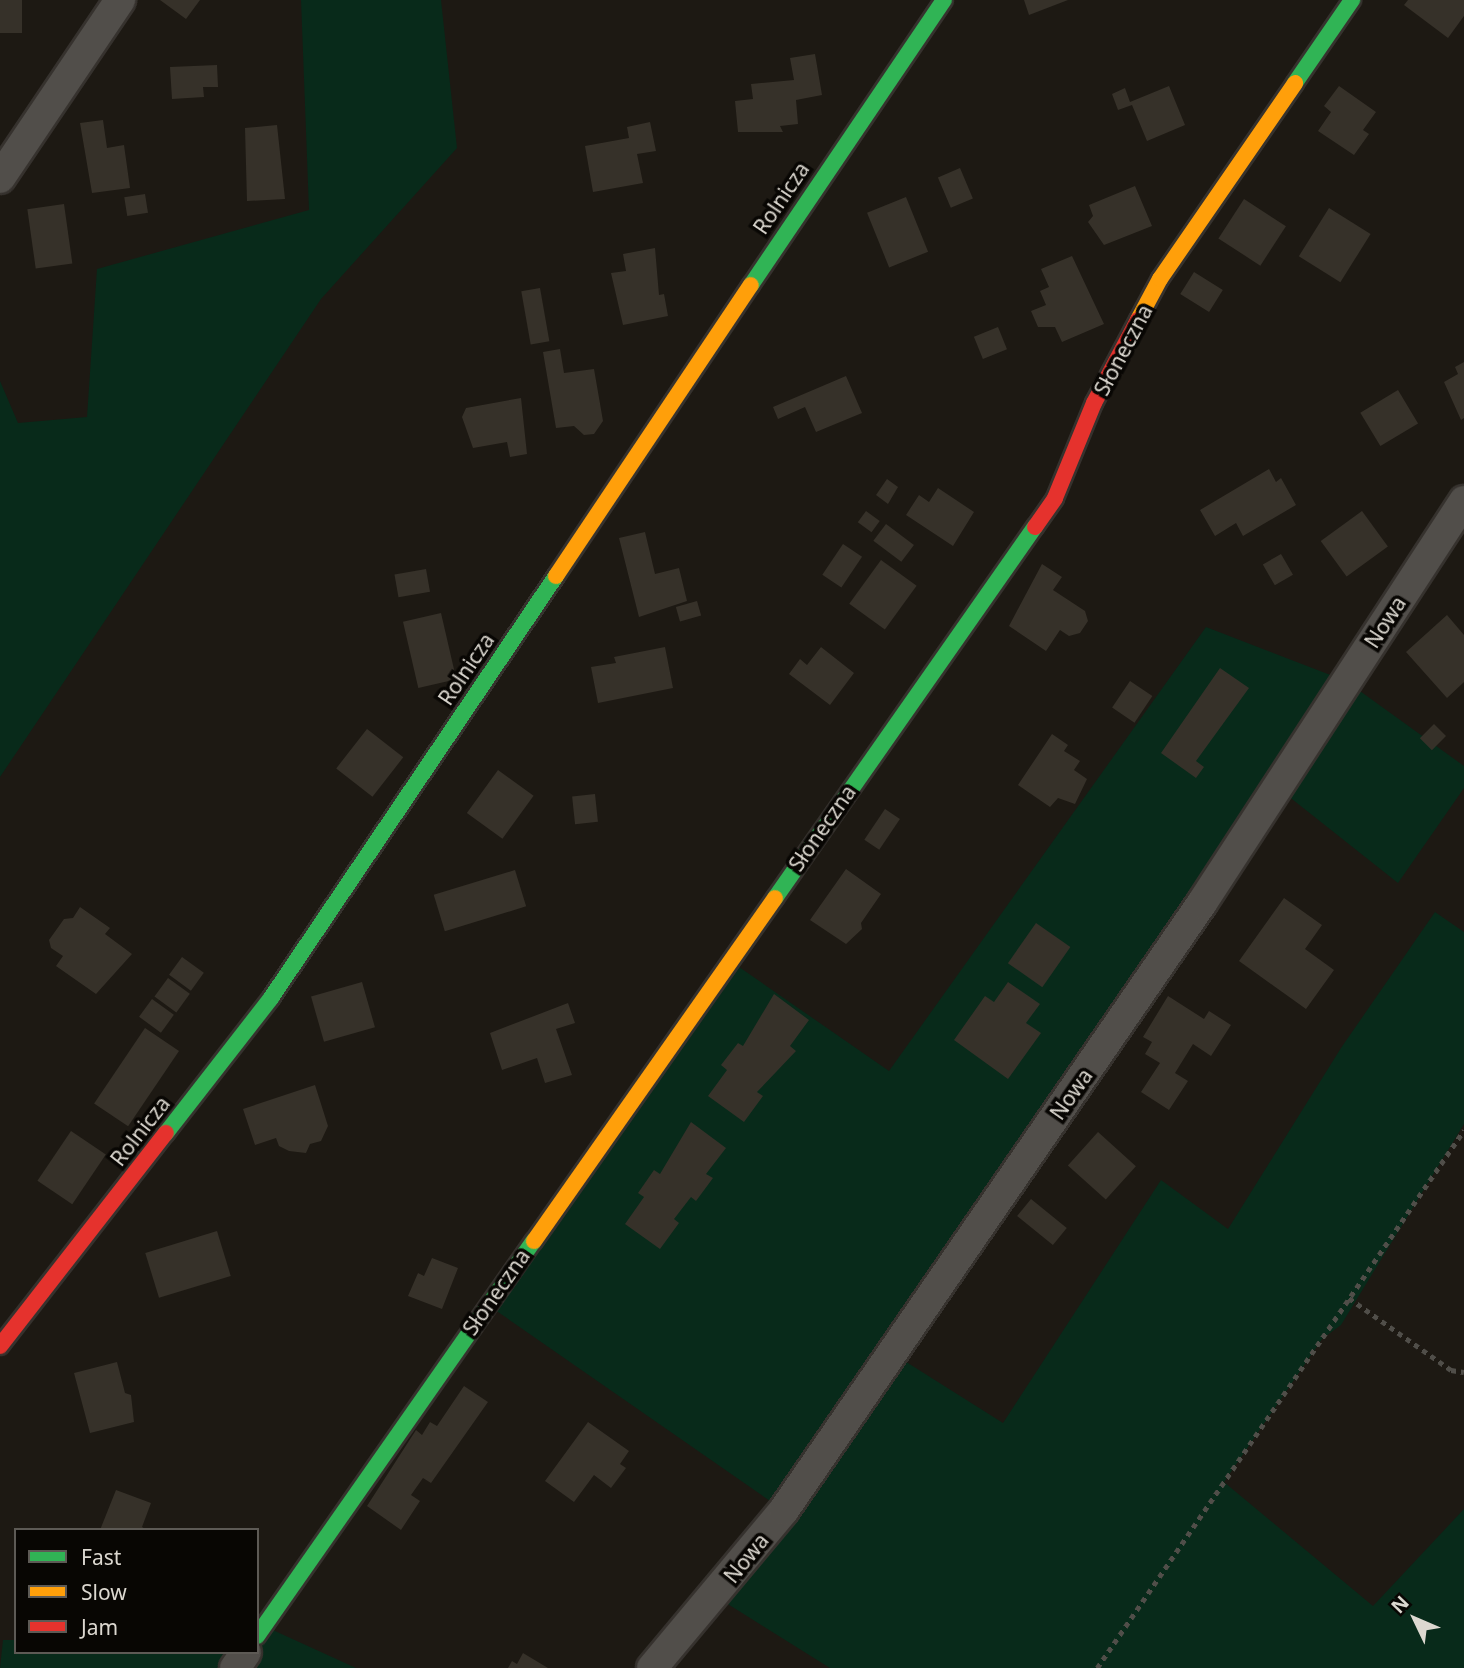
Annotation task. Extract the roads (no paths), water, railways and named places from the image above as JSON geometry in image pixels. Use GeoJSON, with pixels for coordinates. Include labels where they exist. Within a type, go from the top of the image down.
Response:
{"type":"FeatureCollection","features":[{"type":"Feature","properties":{"kind":"street"},"geometry":{"type":"LineString","coordinates":[[0,178],[120,0]]}},
{"type":"Feature","properties":{"kind":"street","name":"Rolnicza"},"geometry":{"type":"LineString","coordinates":[[0,1346],[271,998],[944,0]]}},
{"type":"Feature","properties":{"kind":"street","name":"Słoneczna"},"geometry":{"type":"LineString","coordinates":[[259,1633],[1055,498],[1094,403],[1160,279],[1352,0]]}},
{"type":"Feature","properties":{"kind":"street","name":"Nowa"},"geometry":{"type":"LineString","coordinates":[[652,1668],[784,1510],[1195,912],[1464,501]]}}]}
